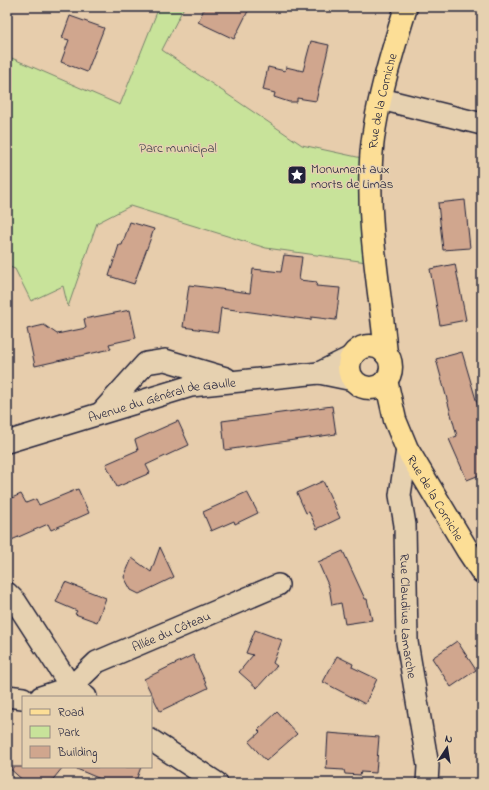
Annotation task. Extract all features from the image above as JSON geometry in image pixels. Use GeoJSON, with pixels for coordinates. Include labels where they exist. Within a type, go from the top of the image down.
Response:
{"type":"FeatureCollection","features":[{"type":"Feature","properties":{"kind":"main road","name":"Rue de la Corniche"},"geometry":{"type":"LineString","coordinates":[[369,383],[390,367],[386,354],[371,225],[370,160],[381,99],[406,7]]}},
{"type":"Feature","properties":{"kind":"main road","name":"Rue de la Corniche"},"geometry":{"type":"LineString","coordinates":[[378,292],[349,369],[369,383],[395,420],[407,449],[482,572]]}},
{"type":"Feature","properties":{"kind":"main road"},"geometry":{"type":"LineString","coordinates":[[356,353],[375,347],[386,354]]}},
{"type":"Feature","properties":{"kind":"street"},"geometry":{"type":"LineString","coordinates":[[381,99],[482,124]]}},
{"type":"Feature","properties":{"kind":"street","name":"Avenue du Général de Gaulle"},"geometry":{"type":"LineString","coordinates":[[319,373],[356,353]]}},
{"type":"Feature","properties":{"kind":"street"},"geometry":{"type":"LineString","coordinates":[[101,413],[146,363],[166,360],[236,381]]}},
{"type":"Feature","properties":{"kind":"street","name":"Avenue du Général de Gaulle"},"geometry":{"type":"LineString","coordinates":[[7,442],[191,386],[319,373],[369,383]]}},
{"type":"Feature","properties":{"kind":"street","name":"Rue Claudius Lamarche"},"geometry":{"type":"LineString","coordinates":[[407,449],[400,495],[405,525],[407,642],[428,766],[427,783]]}},
{"type":"Feature","properties":{"kind":"street","name":"Allée du Côteau"},"geometry":{"type":"LineString","coordinates":[[48,696],[78,692],[97,662],[278,585]]}},
{"type":"Feature","properties":{"kind":"street"},"geometry":{"type":"LineString","coordinates":[[7,593],[16,602],[78,692]]}},
{"type":"Feature","properties":{"kind":"street"},"geometry":{"type":"LineString","coordinates":[[7,696],[22,698]]}},
{"type":"Feature","properties":{"kind":"street"},"geometry":{"type":"LineString","coordinates":[[152,741],[217,783]]}},
{"type":"Feature","properties":{"kind":"green space","name":"Parc municipal"},"geometry":{"type":"Polygon","coordinates":[[[159,7],[184,7],[162,50],[302,145],[371,160],[374,263],[266,248],[130,206],[97,223],[68,307],[63,286],[31,301],[15,269],[7,266],[7,56],[120,105],[159,7]]]}},
{"type":"Feature","properties":{"kind":"building"},"geometry":{"type":"Polygon","coordinates":[[[205,7],[250,7],[234,39],[198,22],[205,7]]]}},
{"type":"Feature","properties":{"kind":"building"},"geometry":{"type":"Polygon","coordinates":[[[70,16],[104,28],[87,72],[61,62],[69,40],[62,38],[70,16]]]}},
{"type":"Feature","properties":{"kind":"building"},"geometry":{"type":"Polygon","coordinates":[[[311,41],[329,45],[316,101],[297,98],[297,102],[289,102],[274,97],[275,93],[263,90],[268,67],[285,71],[286,67],[303,71],[311,41]]]}},
{"type":"Feature","properties":{"kind":"building"},"geometry":{"type":"Polygon","coordinates":[[[465,200],[470,248],[443,250],[438,203],[465,200]]]}},
{"type":"Feature","properties":{"kind":"building"},"geometry":{"type":"Polygon","coordinates":[[[130,222],[154,229],[134,284],[109,276],[119,245],[122,245],[130,222]]]}},
{"type":"Feature","properties":{"kind":"building"},"geometry":{"type":"Polygon","coordinates":[[[284,255],[302,257],[299,280],[317,282],[316,286],[340,288],[336,320],[311,317],[311,320],[221,308],[218,332],[183,327],[189,285],[250,293],[253,269],[281,272],[284,255]]]}},
{"type":"Feature","properties":{"kind":"building"},"geometry":{"type":"Polygon","coordinates":[[[455,264],[466,320],[440,325],[430,269],[455,264]]]}},
{"type":"Feature","properties":{"kind":"building"},"geometry":{"type":"Polygon","coordinates":[[[130,310],[136,338],[109,344],[111,349],[35,366],[27,329],[44,325],[57,334],[86,328],[84,319],[130,310]]]}},
{"type":"Feature","properties":{"kind":"building"},"geometry":{"type":"Polygon","coordinates":[[[462,352],[482,420],[482,474],[467,480],[449,439],[457,436],[436,359],[462,352]]]}},
{"type":"Feature","properties":{"kind":"building"},"geometry":{"type":"Polygon","coordinates":[[[332,406],[336,434],[225,450],[222,421],[332,406]]]}},
{"type":"Feature","properties":{"kind":"building"},"geometry":{"type":"Polygon","coordinates":[[[178,421],[189,445],[146,465],[150,473],[117,487],[106,464],[138,450],[135,440],[178,421]]]}},
{"type":"Feature","properties":{"kind":"building"},"geometry":{"type":"Polygon","coordinates":[[[323,481],[340,518],[317,529],[309,512],[306,513],[297,493],[323,481]]]}},
{"type":"Feature","properties":{"kind":"building"},"geometry":{"type":"Polygon","coordinates":[[[78,489],[89,513],[51,530],[48,524],[7,542],[7,500],[21,494],[26,503],[36,499],[39,505],[78,489]]]}},
{"type":"Feature","properties":{"kind":"building"},"geometry":{"type":"Polygon","coordinates":[[[247,492],[258,513],[235,524],[234,521],[211,531],[203,512],[247,492]]]}},
{"type":"Feature","properties":{"kind":"building"},"geometry":{"type":"Polygon","coordinates":[[[160,547],[174,577],[139,594],[131,590],[124,577],[132,558],[151,572],[160,547]]]}},
{"type":"Feature","properties":{"kind":"building"},"geometry":{"type":"Polygon","coordinates":[[[343,551],[365,599],[367,599],[372,620],[345,624],[341,603],[332,605],[329,587],[318,562],[343,551]]]}},
{"type":"Feature","properties":{"kind":"building"},"geometry":{"type":"Polygon","coordinates":[[[65,582],[106,598],[97,622],[75,614],[77,611],[56,602],[65,582]]]}},
{"type":"Feature","properties":{"kind":"building"},"geometry":{"type":"Polygon","coordinates":[[[255,630],[282,640],[273,663],[277,666],[257,688],[239,672],[253,655],[246,653],[255,630]]]}},
{"type":"Feature","properties":{"kind":"building"},"geometry":{"type":"Polygon","coordinates":[[[457,641],[476,670],[451,687],[432,658],[457,641]]]}},
{"type":"Feature","properties":{"kind":"building"},"geometry":{"type":"Polygon","coordinates":[[[193,655],[208,688],[160,711],[144,679],[193,655]]]}},
{"type":"Feature","properties":{"kind":"building"},"geometry":{"type":"Polygon","coordinates":[[[337,656],[353,664],[352,667],[377,679],[365,704],[323,682],[337,656]]]}},
{"type":"Feature","properties":{"kind":"building"},"geometry":{"type":"Polygon","coordinates":[[[277,712],[297,734],[266,761],[249,742],[260,732],[258,730],[277,712]]]}},
{"type":"Feature","properties":{"kind":"building"},"geometry":{"type":"Polygon","coordinates":[[[328,733],[379,737],[376,773],[361,772],[360,775],[345,774],[344,770],[326,769],[328,733]]]}},
{"type":"Feature","properties":{"kind":"building"},"geometry":{"type":"Polygon","coordinates":[[[8,767],[62,768],[50,783],[26,783],[8,767]]]}},
{"type":"Feature","properties":{"kind":"building"},"geometry":{"type":"Polygon","coordinates":[[[74,768],[141,768],[135,783],[110,783],[74,768]]]}},
{"type":"Feature","properties":{"kind":"place","name":"Monument aux morts de Limas"},"geometry":{"type":"Point","coordinates":[297,175]}}]}
